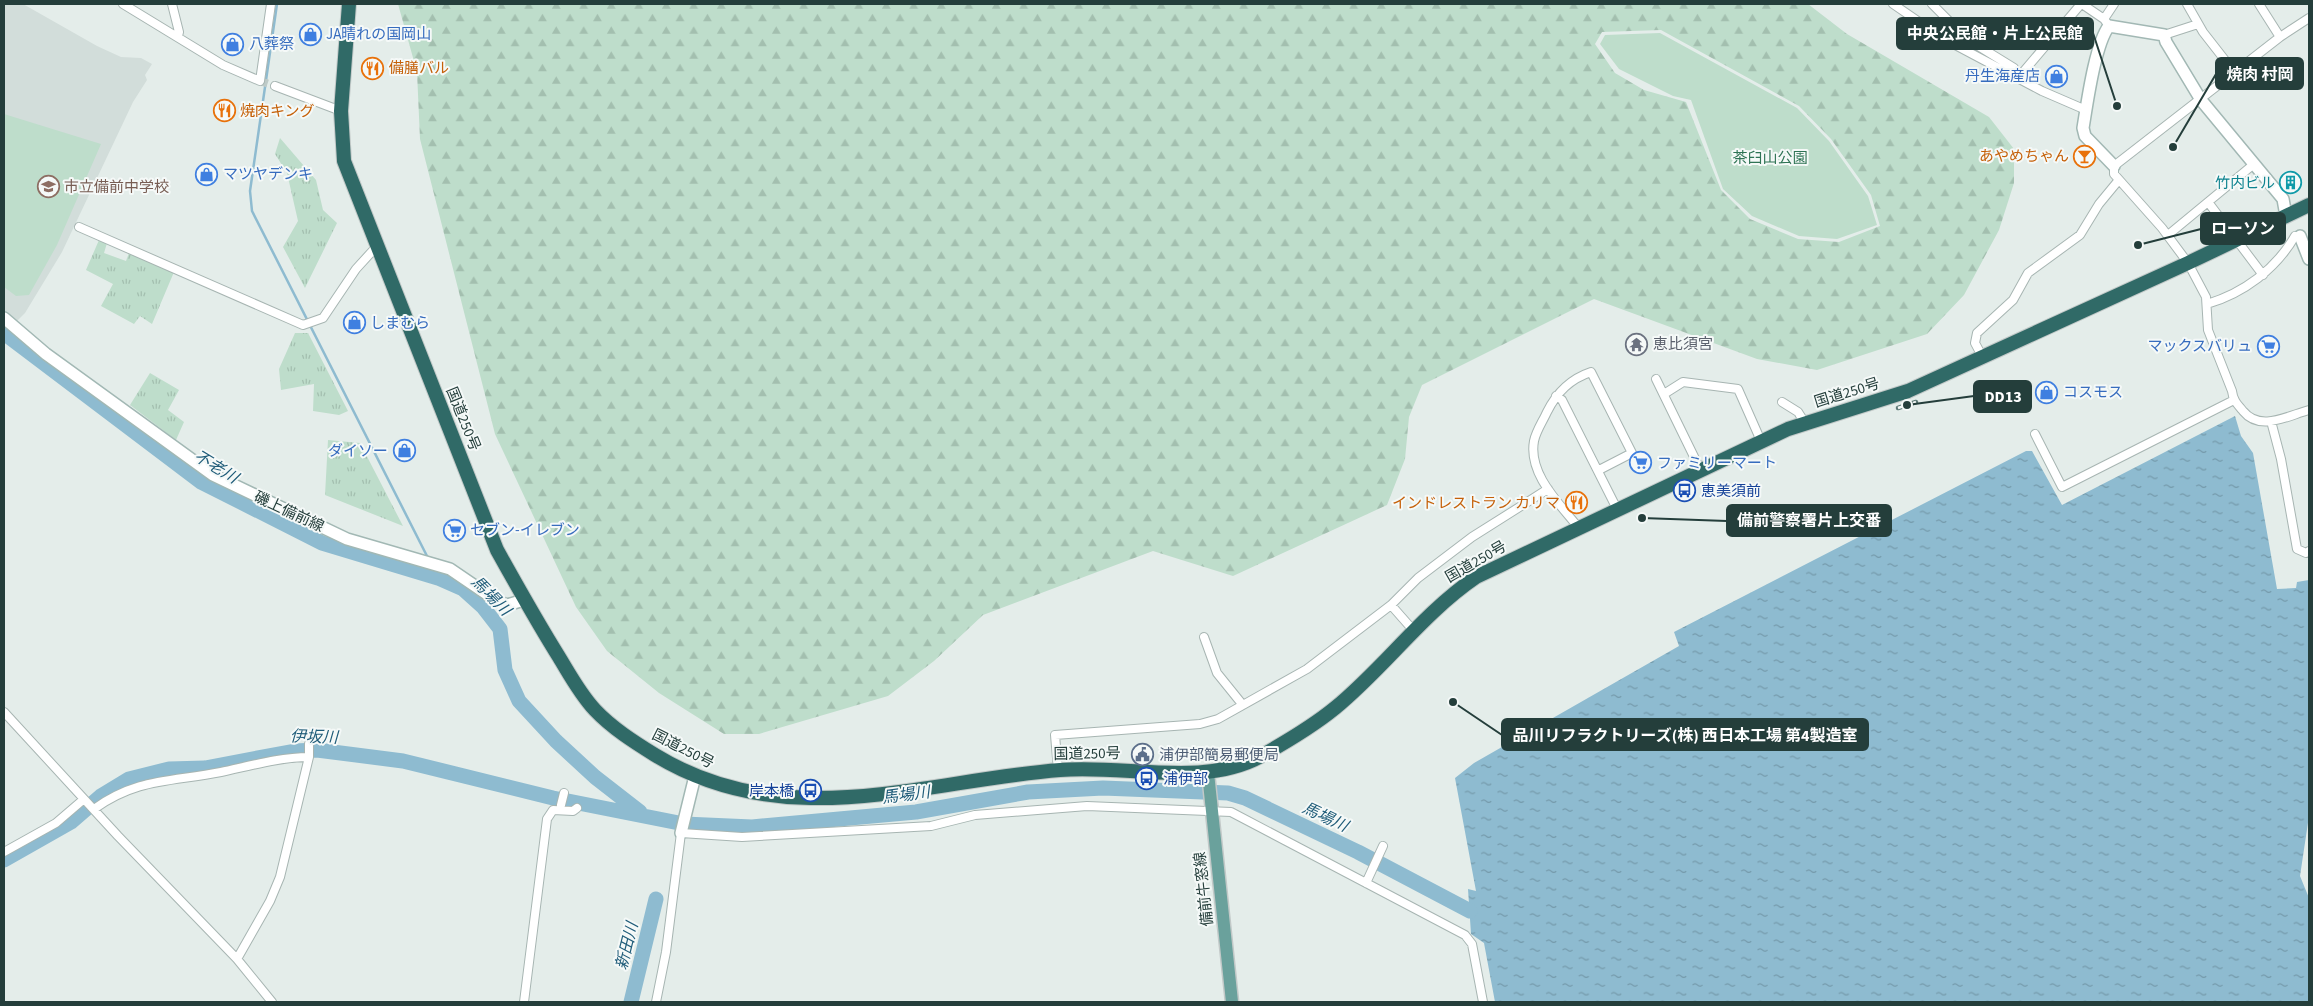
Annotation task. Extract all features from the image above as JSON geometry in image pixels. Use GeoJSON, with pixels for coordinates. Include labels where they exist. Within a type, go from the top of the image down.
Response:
{"type":"FeatureCollection","features":[{"type":"Feature","properties":{"kind":"highway","name":"国道250号"},"geometry":{"type":"LineString","coordinates":[[349,4],[341,111],[344,161],[497,550],[524,600],[581,694],[595,710],[628,738],[666,762],[695,776],[752,793],[777,798],[821,799],[894,794],[975,780],[1084,768],[1208,777],[1244,764],[1261,756],[1334,708],[1451,594],[1476,577],[1761,441],[1805,423],[1908,391],[2188,263],[2309,205]]}},
{"type":"Feature","properties":{"kind":"main road"},"geometry":{"type":"LineString","coordinates":[[2114,166],[2085,136],[2082,128],[2106,22],[2164,35],[2166,42],[2201,100],[2283,199],[2286,216]]}},
{"type":"Feature","properties":{"kind":"main road"},"geometry":{"type":"LineString","coordinates":[[2298,236],[2309,258]]}},
{"type":"Feature","properties":{"kind":"main road","name":"磯上備前線"},"geometry":{"type":"LineString","coordinates":[[4,318],[46,354],[213,475],[347,539],[429,562],[461,575],[497,601],[508,605],[524,600]]}},
{"type":"Feature","properties":{"kind":"main road"},"geometry":{"type":"LineString","coordinates":[[681,830],[695,776]]}},
{"type":"Feature","properties":{"kind":"main road","name":"備前牛窓線"},"geometry":{"type":"LineString","coordinates":[[1208,777],[1232,1002]]}},
{"type":"Feature","properties":{"kind":"street"},"geometry":{"type":"LineString","coordinates":[[123,4],[235,72],[260,81],[272,4]]}},
{"type":"Feature","properties":{"kind":"street"},"geometry":{"type":"LineString","coordinates":[[172,4],[179,32],[178,36]]}},
{"type":"Feature","properties":{"kind":"street"},"geometry":{"type":"LineString","coordinates":[[1893,4],[1944,39],[2018,78],[2086,110]]}},
{"type":"Feature","properties":{"kind":"street"},"geometry":{"type":"LineString","coordinates":[[1932,4],[1967,39],[2014,68],[2018,78]]}},
{"type":"Feature","properties":{"kind":"street"},"geometry":{"type":"LineString","coordinates":[[2018,78],[2081,4],[2106,22],[2114,4]]}},
{"type":"Feature","properties":{"kind":"street"},"geometry":{"type":"LineString","coordinates":[[2187,4],[2198,24],[2235,73]]}},
{"type":"Feature","properties":{"kind":"street"},"geometry":{"type":"LineString","coordinates":[[2259,4],[2280,37]]}},
{"type":"Feature","properties":{"kind":"street"},"geometry":{"type":"LineString","coordinates":[[2309,18],[2280,37],[2114,166],[2114,174],[2118,181],[2168,235],[2188,263],[2206,297],[2208,330],[2232,390],[2234,400],[2249,420],[2258,423],[2309,410]]}},
{"type":"Feature","properties":{"kind":"street"},"geometry":{"type":"LineString","coordinates":[[2164,35],[2198,24]]}},
{"type":"Feature","properties":{"kind":"street"},"geometry":{"type":"LineString","coordinates":[[275,86],[341,111]]}},
{"type":"Feature","properties":{"kind":"street"},"geometry":{"type":"LineString","coordinates":[[2168,235],[2254,164]]}},
{"type":"Feature","properties":{"kind":"street"},"geometry":{"type":"LineString","coordinates":[[1983,358],[1975,343],[1977,333],[2013,300],[2028,273],[2080,235],[2099,204],[2118,181]]}},
{"type":"Feature","properties":{"kind":"street"},"geometry":{"type":"LineString","coordinates":[[2208,202],[2262,275]]}},
{"type":"Feature","properties":{"kind":"street"},"geometry":{"type":"LineString","coordinates":[[79,227],[289,319],[309,323],[323,318],[356,269],[378,246]]}},
{"type":"Feature","properties":{"kind":"street"},"geometry":{"type":"LineString","coordinates":[[2207,304],[2226,297],[2262,275],[2280,259],[2298,236]]}},
{"type":"Feature","properties":{"kind":"street"},"geometry":{"type":"LineString","coordinates":[[1578,527],[1548,489],[1536,466],[1533,458],[1534,439],[1556,396],[1567,384],[1591,372],[1632,453],[1599,470]]}},
{"type":"Feature","properties":{"kind":"street"},"geometry":{"type":"LineString","coordinates":[[1656,379],[1700,469]]}},
{"type":"Feature","properties":{"kind":"street"},"geometry":{"type":"LineString","coordinates":[[1664,394],[1683,382],[1738,389],[1761,441]]}},
{"type":"Feature","properties":{"kind":"street"},"geometry":{"type":"LineString","coordinates":[[1556,396],[1562,400],[1618,509]]}},
{"type":"Feature","properties":{"kind":"street"},"geometry":{"type":"LineString","coordinates":[[2034,434],[2062,487],[2234,400]]}},
{"type":"Feature","properties":{"kind":"street"},"geometry":{"type":"LineString","coordinates":[[1782,402],[1798,412],[1805,423]]}},
{"type":"Feature","properties":{"kind":"street"},"geometry":{"type":"LineString","coordinates":[[2270,421],[2281,459],[2297,548],[2306,553],[2309,551]]}},
{"type":"Feature","properties":{"kind":"street"},"geometry":{"type":"LineString","coordinates":[[1058,770],[1055,735],[1200,724],[1218,719],[1307,669],[1391,605],[1418,578],[1472,537],[1548,489]]}},
{"type":"Feature","properties":{"kind":"street"},"geometry":{"type":"LineString","coordinates":[[1391,605],[1413,630]]}},
{"type":"Feature","properties":{"kind":"street"},"geometry":{"type":"LineString","coordinates":[[1204,637],[1217,673],[1231,693],[1242,704]]}},
{"type":"Feature","properties":{"kind":"street"},"geometry":{"type":"LineString","coordinates":[[4,712],[237,959],[272,1002]]}},
{"type":"Feature","properties":{"kind":"street"},"geometry":{"type":"LineString","coordinates":[[237,959],[270,901],[280,878],[309,756],[309,745]]}},
{"type":"Feature","properties":{"kind":"street"},"geometry":{"type":"LineString","coordinates":[[4,852],[89,804],[138,786],[167,779],[206,775],[309,756]]}},
{"type":"Feature","properties":{"kind":"street"},"geometry":{"type":"LineString","coordinates":[[656,1002],[666,952],[681,830],[742,838],[931,826],[975,816],[1087,806],[1212,808],[1231,812],[1366,881],[1465,935],[1472,944],[1483,1002]]}},
{"type":"Feature","properties":{"kind":"street"},"geometry":{"type":"LineString","coordinates":[[524,1002],[547,819],[553,810],[573,811],[577,808]]}},
{"type":"Feature","properties":{"kind":"street"},"geometry":{"type":"LineString","coordinates":[[1366,881],[1383,846]]}},
{"type":"Feature","properties":{"kind":"shaded area","name":"市立備前中学校"},"geometry":{"type":"Polygon","coordinates":[[[4,4],[23,4],[97,46],[121,57],[141,58],[152,64],[145,75],[147,80],[133,102],[62,252],[25,313],[17,321],[4,311],[4,4]]]}},
{"type":"Feature","properties":{"kind":"green space"},"geometry":{"type":"Polygon","coordinates":[[[398,4],[1808,4],[1847,34],[1989,117],[2014,149],[2014,183],[1999,230],[1964,295],[1927,334],[1817,370],[1757,359],[1594,299],[1422,385],[1409,417],[1405,459],[1387,505],[1233,576],[1153,551],[983,615],[934,661],[888,696],[759,734],[724,734],[659,693],[607,651],[576,607],[495,434],[420,139],[417,72],[398,4]],[[1661,30],[1602,32],[1595,44],[1615,73],[1644,90],[1686,102],[1721,190],[1750,219],[1798,239],[1839,242],[1880,226],[1871,195],[1831,139],[1799,106],[1661,30]]]}},
{"type":"Feature","properties":{"kind":"green space","name":"茶臼山公園"},"geometry":{"type":"Polygon","coordinates":[[[1660,33],[1797,108],[1829,141],[1868,196],[1877,225],[1837,239],[1799,236],[1752,216],[1723,189],[1691,100],[1673,96],[1619,69],[1600,44],[1605,35],[1660,33]]]}},
{"type":"Feature","properties":{"kind":"green space"},"geometry":{"type":"Polygon","coordinates":[[[4,114],[101,144],[57,245],[29,295],[16,296],[4,287],[4,114]]]}},
{"type":"Feature","properties":{"kind":"green space"},"geometry":{"type":"Polygon","coordinates":[[[280,138],[316,180],[323,210],[337,223],[305,288],[283,247],[298,221],[287,173],[275,154],[280,138]]]}},
{"type":"Feature","properties":{"kind":"green space"},"geometry":{"type":"Polygon","coordinates":[[[99,240],[107,243],[104,253],[126,261],[129,253],[174,272],[152,324],[140,316],[134,324],[101,306],[113,284],[86,270],[99,240]]]}},
{"type":"Feature","properties":{"kind":"green space"},"geometry":{"type":"Polygon","coordinates":[[[295,333],[308,333],[348,411],[339,415],[313,411],[314,384],[281,390],[279,369],[295,333]]]}},
{"type":"Feature","properties":{"kind":"green space"},"geometry":{"type":"Polygon","coordinates":[[[150,373],[179,390],[168,410],[184,422],[176,440],[130,405],[150,373]]]}},
{"type":"Feature","properties":{"kind":"green space"},"geometry":{"type":"Polygon","coordinates":[[[328,440],[360,443],[403,526],[325,495],[328,440]]]}},
{"type":"Feature","properties":{"kind":"water"},"geometry":{"type":"Polygon","coordinates":[[[2235,416],[2241,436],[2253,453],[2277,589],[2296,588],[2297,582],[2309,580],[2309,816],[2300,876],[2309,898],[2309,1002],[1495,1002],[1484,943],[1471,934],[1468,889],[1476,891],[1455,778],[1474,763],[1679,646],[1674,632],[2026,451],[2032,451],[2062,505],[2235,416]]]}},
{"type":"Feature","properties":{"kind":"waterway"},"geometry":{"type":"LineString","coordinates":[[277,4],[250,191],[252,211],[428,558]]}},
{"type":"Feature","properties":{"kind":"waterway","name":"不老川"},"geometry":{"type":"LineString","coordinates":[[4,333],[201,482],[322,543],[438,578],[463,589],[483,607],[500,629],[505,670],[519,701],[556,741],[595,777],[640,812]]}},
{"type":"Feature","properties":{"kind":"waterway","name":"不老川"},"geometry":{"type":"LineString","coordinates":[[434,569],[438,578]]}},
{"type":"Feature","properties":{"kind":"waterway","name":"馬場川"},"geometry":{"type":"LineString","coordinates":[[4,860],[71,822],[101,796],[129,779],[169,769],[205,768],[295,751],[317,750],[403,761],[553,798],[684,824],[752,827],[916,812],[1028,792],[1103,788],[1228,793],[1245,798],[1358,852],[1470,911]]}},
{"type":"Feature","properties":{"kind":"waterway","name":"新田川"},"geometry":{"type":"LineString","coordinates":[[631,1002],[656,899]]}},
{"type":"Feature","properties":{"kind":"tunnel"},"geometry":{"type":"LineString","coordinates":[[260,81],[275,86]]}},
{"type":"Feature","properties":{"kind":"railway"},"geometry":{"type":"LineString","coordinates":[[1898,408],[1916,402]]}},
{"type":"Feature","properties":{"kind":"place","name":"JA晴れの国岡山"},"geometry":{"type":"Point","coordinates":[310,34]}},
{"type":"Feature","properties":{"kind":"place","name":"八葬祭"},"geometry":{"type":"Point","coordinates":[233,44]}},
{"type":"Feature","properties":{"kind":"place","name":"備膳バル"},"geometry":{"type":"Point","coordinates":[373,68]}},
{"type":"Feature","properties":{"kind":"place","name":"丹生海産店"},"geometry":{"type":"Point","coordinates":[2056,76]}},
{"type":"Feature","properties":{"kind":"place","name":"中央公民館・片上公民館"},"geometry":{"type":"Point","coordinates":[2117,106]}},
{"type":"Feature","properties":{"kind":"place","name":"焼肉キング"},"geometry":{"type":"Point","coordinates":[224,111]}},
{"type":"Feature","properties":{"kind":"place","name":"焼肉 村岡"},"geometry":{"type":"Point","coordinates":[2173,147]}},
{"type":"Feature","properties":{"kind":"place","name":"あやめちゃん"},"geometry":{"type":"Point","coordinates":[2085,156]}},
{"type":"Feature","properties":{"kind":"place","name":"マツヤデンキ"},"geometry":{"type":"Point","coordinates":[207,174]}},
{"type":"Feature","properties":{"kind":"place","name":"竹内ビル"},"geometry":{"type":"Point","coordinates":[2291,183]}},
{"type":"Feature","properties":{"kind":"place","name":"市立備前中学校"},"geometry":{"type":"Point","coordinates":[48,187]}},
{"type":"Feature","properties":{"kind":"place","name":"ローソン"},"geometry":{"type":"Point","coordinates":[2138,245]}},
{"type":"Feature","properties":{"kind":"place","name":"しまむら"},"geometry":{"type":"Point","coordinates":[354,323]}},
{"type":"Feature","properties":{"kind":"place","name":"恵比須宮"},"geometry":{"type":"Point","coordinates":[1637,344]}},
{"type":"Feature","properties":{"kind":"place","name":"マックスバリュ"},"geometry":{"type":"Point","coordinates":[2268,346]}},
{"type":"Feature","properties":{"kind":"place","name":"コスモス"},"geometry":{"type":"Point","coordinates":[2047,392]}},
{"type":"Feature","properties":{"kind":"place","name":"DD13"},"geometry":{"type":"Point","coordinates":[1907,405]}},
{"type":"Feature","properties":{"kind":"place","name":"ダイソー"},"geometry":{"type":"Point","coordinates":[404,451]}},
{"type":"Feature","properties":{"kind":"place","name":"ファミリーマート"},"geometry":{"type":"Point","coordinates":[1641,463]}},
{"type":"Feature","properties":{"kind":"place","name":"恵美須前"},"geometry":{"type":"Point","coordinates":[1685,491]}},
{"type":"Feature","properties":{"kind":"place","name":"インドレストラン カリマ"},"geometry":{"type":"Point","coordinates":[1576,503]}},
{"type":"Feature","properties":{"kind":"place","name":"備前警察署片上交番"},"geometry":{"type":"Point","coordinates":[1642,518]}},
{"type":"Feature","properties":{"kind":"place","name":"セブン-イレブン"},"geometry":{"type":"Point","coordinates":[454,530]}},
{"type":"Feature","properties":{"kind":"place","name":"品川リフラクトリーズ(株) 西日本工場 第4製造室"},"geometry":{"type":"Point","coordinates":[1453,702]}},
{"type":"Feature","properties":{"kind":"place","name":"浦伊部簡易郵便局"},"geometry":{"type":"Point","coordinates":[1143,755]}},
{"type":"Feature","properties":{"kind":"place","name":"浦伊部"},"geometry":{"type":"Point","coordinates":[1147,779]}},
{"type":"Feature","properties":{"kind":"place","name":"岸本橋"},"geometry":{"type":"Point","coordinates":[810,791]}},
{"type":"Feature","properties":{"kind":"water label","name":"伊坂川"},"geometry":{"type":"Point","coordinates":[314,737]}}]}
